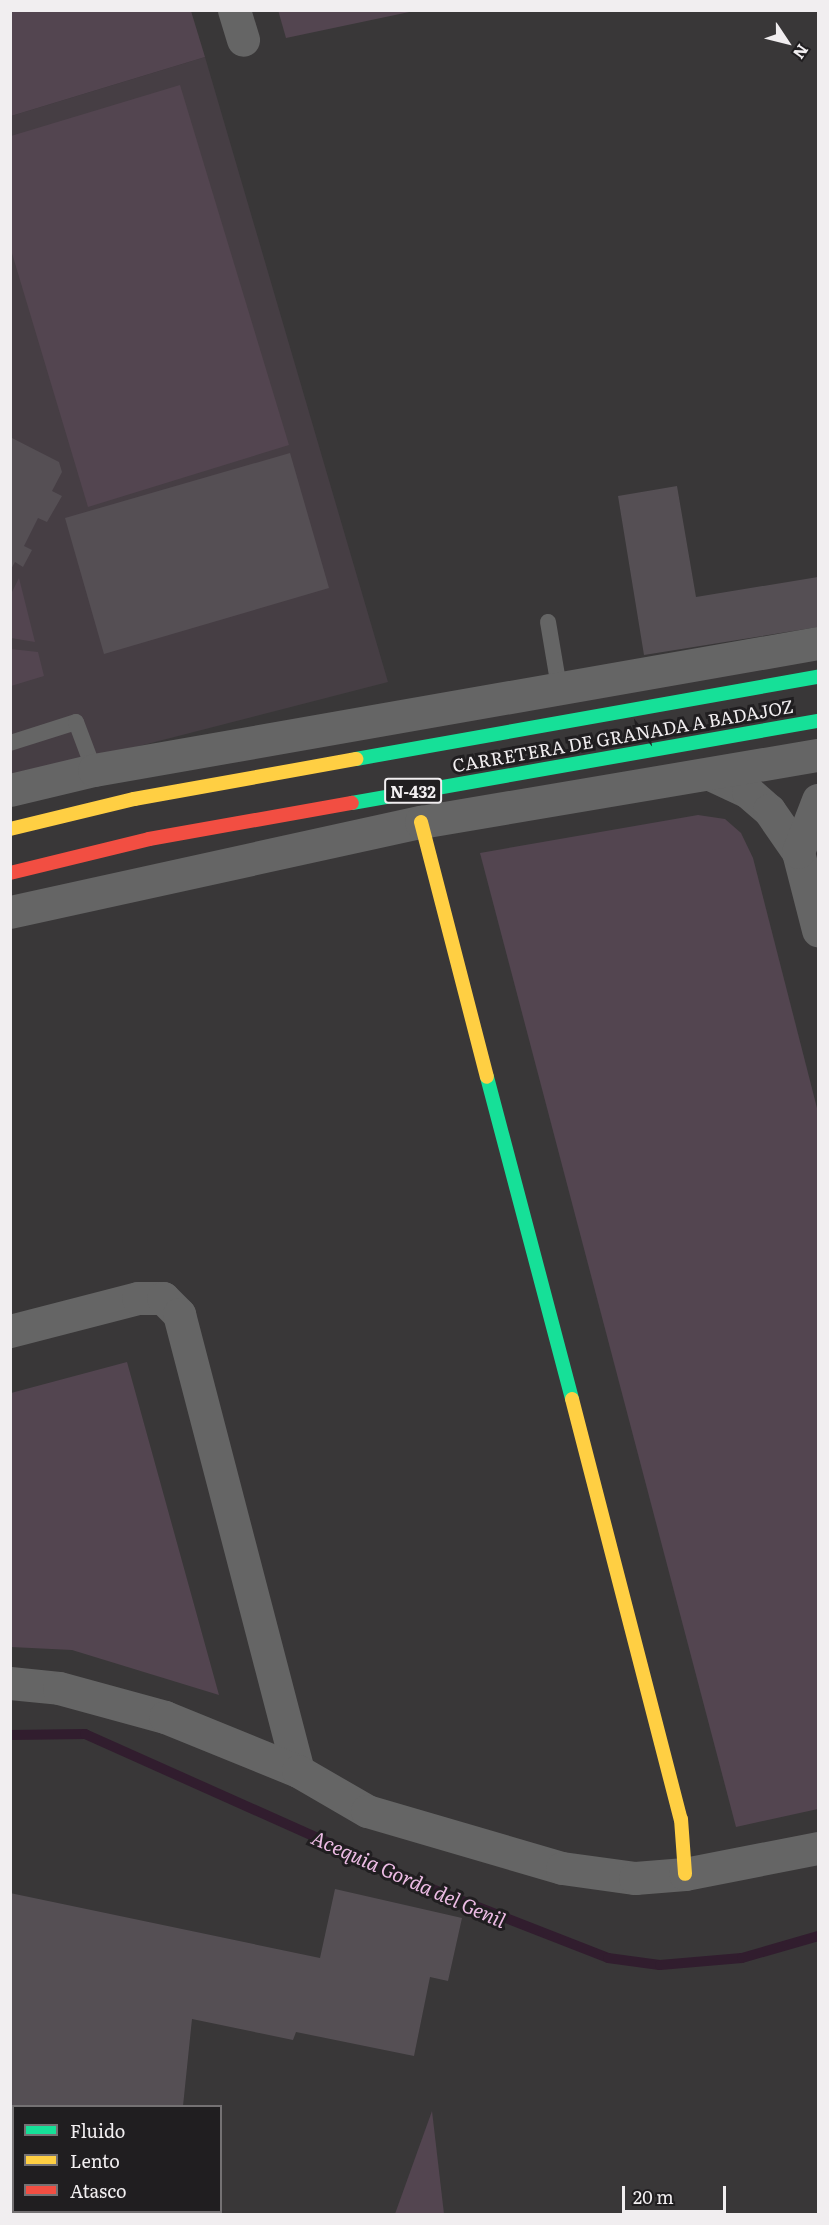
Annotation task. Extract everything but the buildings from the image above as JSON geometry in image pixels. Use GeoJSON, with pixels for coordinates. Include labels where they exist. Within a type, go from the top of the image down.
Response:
{"type":"FeatureCollection","features":[{"type":"Feature","properties":{"kind":"main road","name":"CARRETERA DE GRANADA A BADAJOZ"},"geometry":{"type":"LineString","coordinates":[[10,829],[146,797],[819,677]]}},
{"type":"Feature","properties":{"kind":"main road","name":"CARRETERA DE GRANADA A BADAJOZ"},"geometry":{"type":"LineString","coordinates":[[10,873],[149,839],[819,721]]}},
{"type":"Feature","properties":{"kind":"main road"},"geometry":{"type":"LineString","coordinates":[[421,822],[681,1819],[685,1874]]}},
{"type":"Feature","properties":{"kind":"street"},"geometry":{"type":"LineString","coordinates":[[10,790],[93,770],[819,643]]}},
{"type":"Feature","properties":{"kind":"street"},"geometry":{"type":"LineString","coordinates":[[10,912],[421,822],[819,755]]}},
{"type":"Feature","properties":{"kind":"street"},"geometry":{"type":"LineString","coordinates":[[710,774],[748,792],[769,810],[798,852],[819,930]]}},
{"type":"Feature","properties":{"kind":"street"},"geometry":{"type":"LineString","coordinates":[[798,852],[819,800]]}},
{"type":"Feature","properties":{"kind":"street"},"geometry":{"type":"LineString","coordinates":[[10,1331],[138,1298],[163,1298],[179,1314],[298,1771]]}},
{"type":"Feature","properties":{"kind":"street"},"geometry":{"type":"LineString","coordinates":[[10,1683],[59,1688],[165,1718],[298,1771],[367,1811],[562,1868],[635,1878],[685,1874],[819,1848]]}},
{"type":"Feature","properties":{"kind":"lane"},"geometry":{"type":"LineString","coordinates":[[548,622],[559,687]]}},
{"type":"Feature","properties":{"kind":"lane"},"geometry":{"type":"LineString","coordinates":[[10,743],[76,722],[93,770]]}},
{"type":"Feature","properties":{"kind":"shaded area"},"geometry":{"type":"Polygon","coordinates":[[[11,10],[191,11],[205,57],[11,116],[11,10]]]}},
{"type":"Feature","properties":{"kind":"shaded area"},"geometry":{"type":"Polygon","coordinates":[[[278,10],[414,10],[414,11],[286,38],[278,10]]]}},
{"type":"Feature","properties":{"kind":"shaded area"},"geometry":{"type":"Polygon","coordinates":[[[205,57],[388,682],[11,779],[11,116],[205,57]]]}},
{"type":"Feature","properties":{"kind":"shaded area"},"geometry":{"type":"Polygon","coordinates":[[[180,85],[289,445],[88,507],[11,250],[11,136],[180,85]]]}},
{"type":"Feature","properties":{"kind":"shaded area"},"geometry":{"type":"Polygon","coordinates":[[[19,578],[35,642],[11,638],[11,594],[19,578]]]}},
{"type":"Feature","properties":{"kind":"shaded area"},"geometry":{"type":"Polygon","coordinates":[[[11,649],[38,652],[44,676],[11,686],[11,649]]]}},
{"type":"Feature","properties":{"kind":"shaded area"},"geometry":{"type":"Polygon","coordinates":[[[698,815],[725,819],[741,833],[753,858],[818,1112],[818,1809],[736,1827],[480,853],[698,815]]]}},
{"type":"Feature","properties":{"kind":"shaded area"},"geometry":{"type":"Polygon","coordinates":[[[127,1362],[219,1695],[72,1650],[11,1647],[11,1393],[127,1362]]]}},
{"type":"Feature","properties":{"kind":"shaded area"},"geometry":{"type":"Polygon","coordinates":[[[432,2111],[444,2214],[395,2214],[432,2111]]]}},
{"type":"Feature","properties":{"kind":"waterway","name":"Acequia Gorda del Genil"},"geometry":{"type":"LineString","coordinates":[[10,1735],[85,1734],[432,1889],[608,1958],[660,1965],[742,1958],[818,1936]]}},
{"type":"Feature","properties":{"kind":"traffic: fast"},"geometry":{"type":"LineString","coordinates":[[356,759],[818,677]]}},
{"type":"Feature","properties":{"kind":"traffic: fast"},"geometry":{"type":"LineString","coordinates":[[352,803],[818,721]]}},
{"type":"Feature","properties":{"kind":"traffic: fast"},"geometry":{"type":"LineString","coordinates":[[487,1077],[572,1399]]}},
{"type":"Feature","properties":{"kind":"traffic: slow"},"geometry":{"type":"LineString","coordinates":[[10,829],[134,799],[356,759]]}},
{"type":"Feature","properties":{"kind":"traffic: slow"},"geometry":{"type":"LineString","coordinates":[[421,822],[487,1077]]}},
{"type":"Feature","properties":{"kind":"traffic: slow"},"geometry":{"type":"LineString","coordinates":[[572,1399],[681,1819],[685,1874]]}},
{"type":"Feature","properties":{"kind":"traffic: jam"},"geometry":{"type":"LineString","coordinates":[[10,873],[149,839],[352,803]]}}]}
